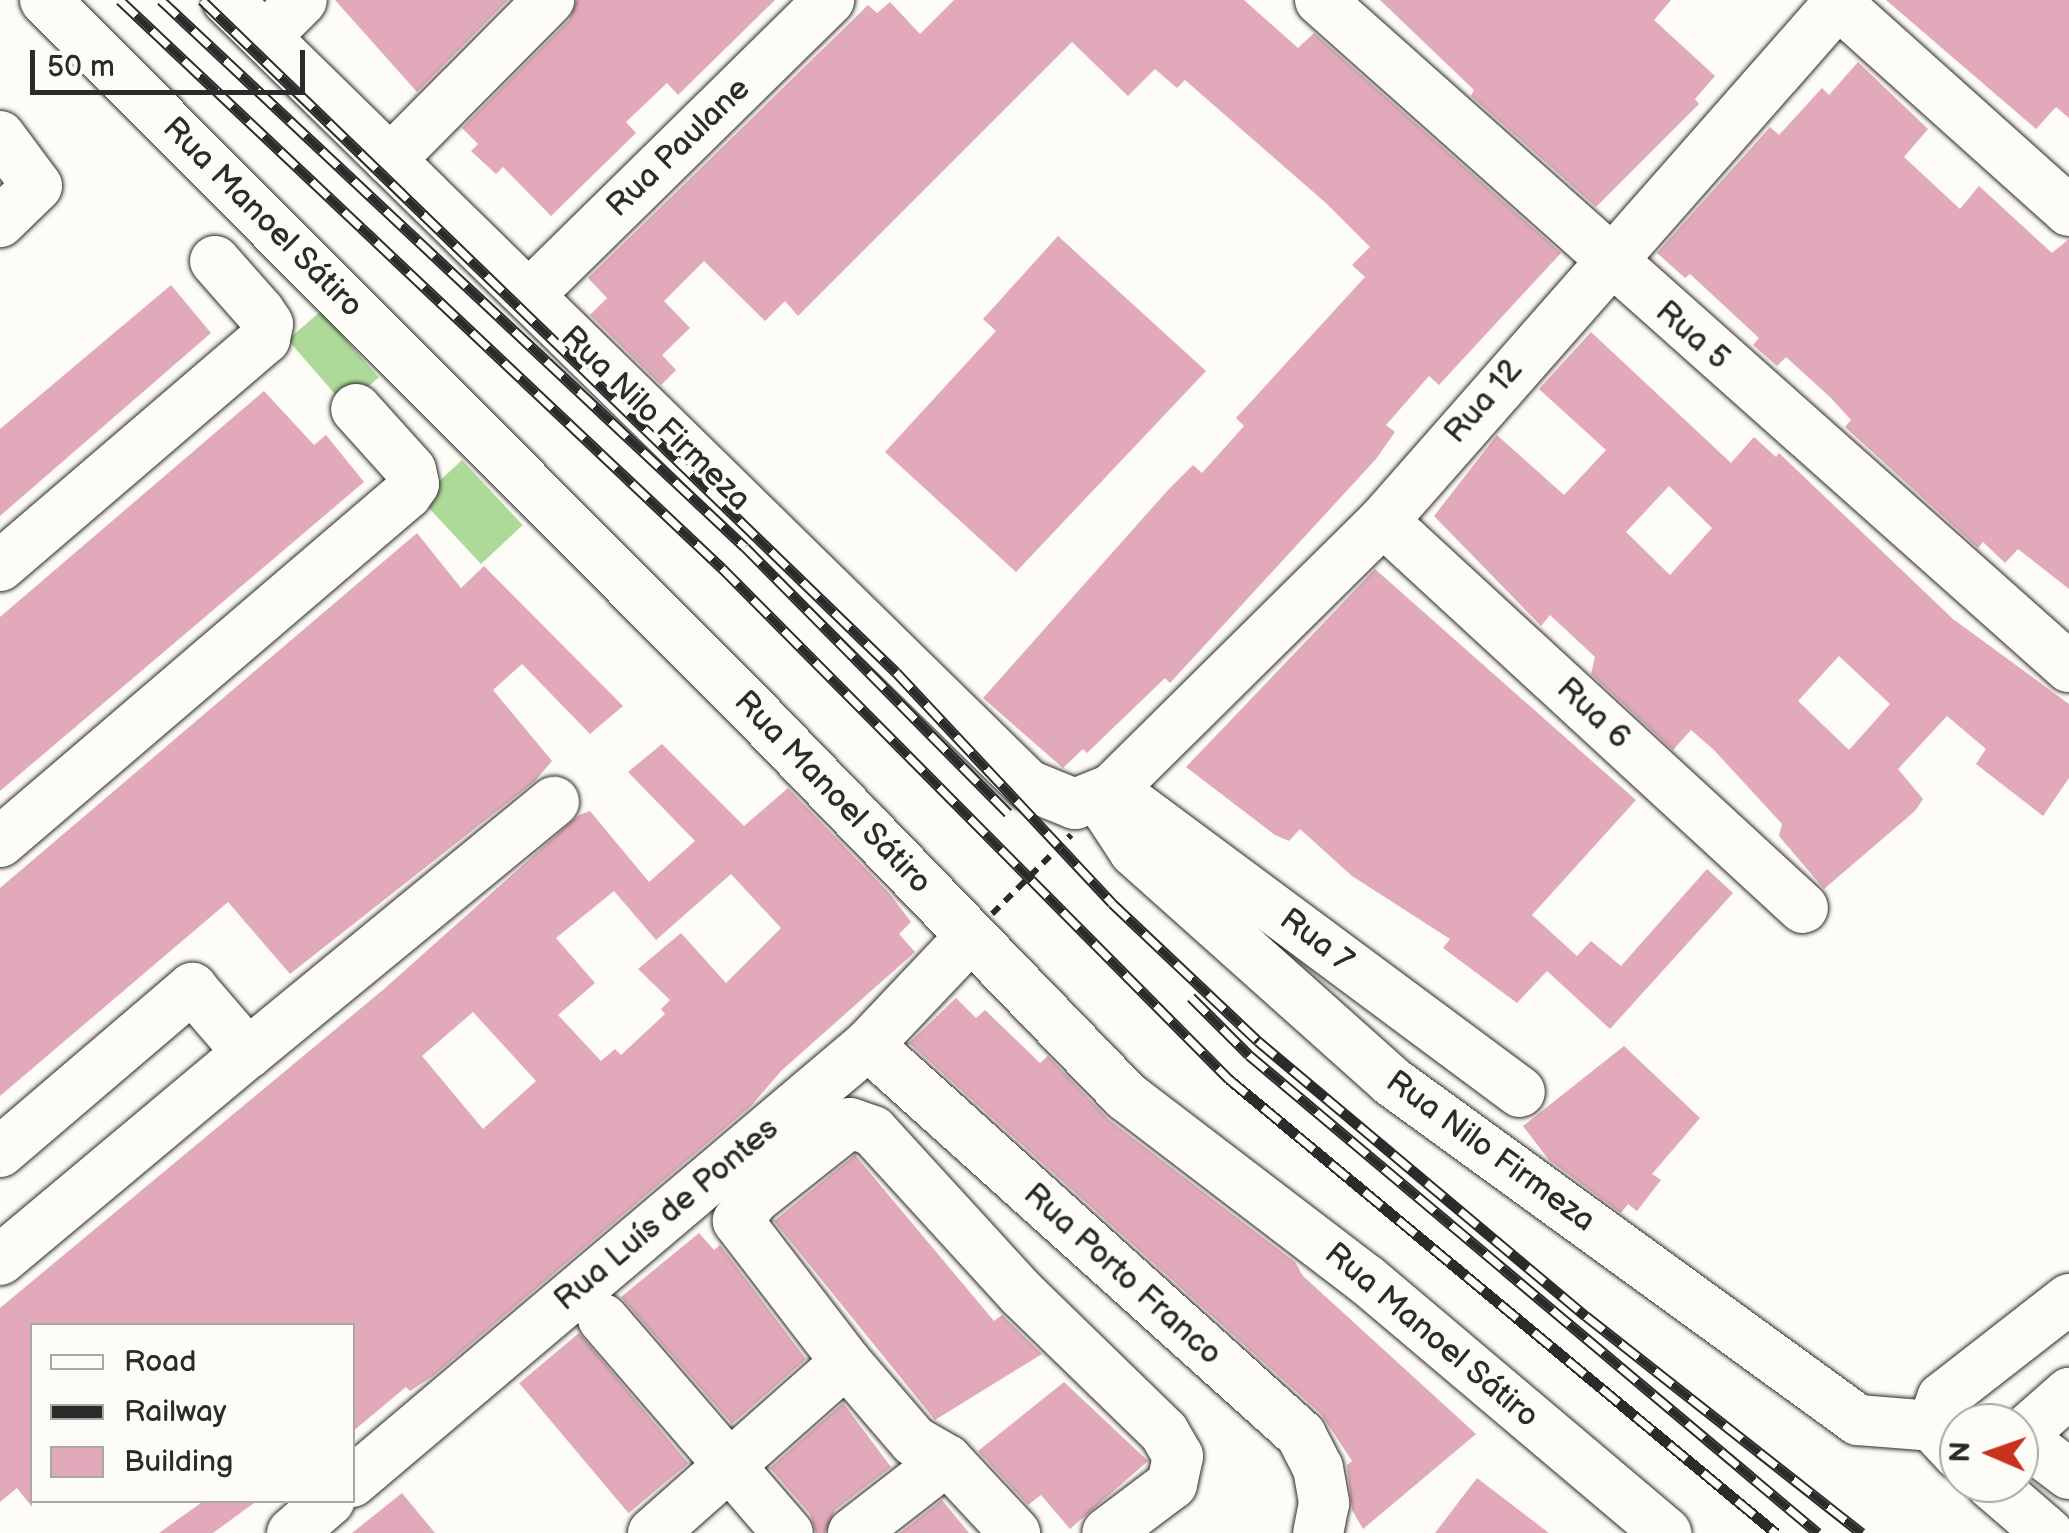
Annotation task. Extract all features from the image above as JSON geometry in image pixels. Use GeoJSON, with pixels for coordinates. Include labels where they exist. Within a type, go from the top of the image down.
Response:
{"type":"FeatureCollection","features":[{"type":"Feature","properties":{"kind":"street","name":"Rua Manoel Sátiro"},"geometry":{"type":"LineString","coordinates":[[45,0],[752,708],[981,925],[1126,1096],[1368,1280],[1666,1533]]}},
{"type":"Feature","properties":{"kind":"street","name":"Rua Nilo Firmeza"},"geometry":{"type":"LineString","coordinates":[[228,0],[1028,785],[1094,808],[1134,850],[1391,1081],[1858,1420],[1939,1421]]}},
{"type":"Feature","properties":{"kind":"street"},"geometry":{"type":"LineString","coordinates":[[265,37],[302,0]]}},
{"type":"Feature","properties":{"kind":"street"},"geometry":{"type":"LineString","coordinates":[[390,160],[549,0]]}},
{"type":"Feature","properties":{"kind":"street","name":"Rua Paulane"},"geometry":{"type":"LineString","coordinates":[[529,295],[829,0]]}},
{"type":"Feature","properties":{"kind":"street","name":"Rua 5"},"geometry":{"type":"LineString","coordinates":[[1320,0],[1606,260],[2069,667]]}},
{"type":"Feature","properties":{"kind":"street"},"geometry":{"type":"LineString","coordinates":[[1837,1],[2069,211]]}},
{"type":"Feature","properties":{"kind":"street","name":"Rua 12"},"geometry":{"type":"LineString","coordinates":[[1094,808],[1383,521],[1606,260],[1837,1]]}},
{"type":"Feature","properties":{"kind":"street"},"geometry":{"type":"LineString","coordinates":[[0,136],[37,186],[0,222]]}},
{"type":"Feature","properties":{"kind":"street"},"geometry":{"type":"LineString","coordinates":[[0,566],[266,338],[268,324],[215,261]]}},
{"type":"Feature","properties":{"kind":"street"},"geometry":{"type":"LineString","coordinates":[[0,842],[407,494],[414,484],[410,470],[356,409]]}},
{"type":"Feature","properties":{"kind":"street","name":"Rua 6"},"geometry":{"type":"LineString","coordinates":[[1383,521],[1803,908]]}},
{"type":"Feature","properties":{"kind":"street"},"geometry":{"type":"LineString","coordinates":[[0,1260],[554,802]]}},
{"type":"Feature","properties":{"kind":"street","name":"Rua 7"},"geometry":{"type":"LineString","coordinates":[[1094,808],[1520,1092]]}},
{"type":"Feature","properties":{"kind":"street","name":"Rua Luís de Pontes"},"geometry":{"type":"LineString","coordinates":[[355,1479],[868,1045],[981,925]]}},
{"type":"Feature","properties":{"kind":"street"},"geometry":{"type":"LineString","coordinates":[[0,1152],[192,988],[248,1054]]}},
{"type":"Feature","properties":{"kind":"street","name":"Rua Porto Franco"},"geometry":{"type":"LineString","coordinates":[[868,1045],[1301,1436],[1318,1468],[1324,1502],[1318,1533]]}},
{"type":"Feature","properties":{"kind":"street"},"geometry":{"type":"LineString","coordinates":[[1016,1533],[947,1460],[914,1441],[846,1362],[738,1221],[754,1199],[850,1123],[873,1131],[980,1251],[1164,1432],[1178,1456],[1172,1484],[1107,1533]]}},
{"type":"Feature","properties":{"kind":"street"},"geometry":{"type":"LineString","coordinates":[[1964,1403],[2069,1299]]}},
{"type":"Feature","properties":{"kind":"street"},"geometry":{"type":"LineString","coordinates":[[604,1318],[788,1533]]}},
{"type":"Feature","properties":{"kind":"street"},"geometry":{"type":"LineString","coordinates":[[653,1533],[730,1469],[846,1362]]}},
{"type":"Feature","properties":{"kind":"street"},"geometry":{"type":"LineString","coordinates":[[2039,1419],[2069,1393]]}},
{"type":"Feature","properties":{"kind":"street"},"geometry":{"type":"LineString","coordinates":[[2039,1452],[2069,1474]]}},
{"type":"Feature","properties":{"kind":"street"},"geometry":{"type":"LineString","coordinates":[[853,1533],[947,1460]]}},
{"type":"Feature","properties":{"kind":"street"},"geometry":{"type":"LineString","coordinates":[[292,1533],[327,1503]]}},
{"type":"Feature","properties":{"kind":"street"},"geometry":{"type":"LineString","coordinates":[[2013,1503],[2048,1533]]}},
{"type":"Feature","properties":{"kind":"path"},"geometry":{"type":"LineString","coordinates":[[981,925],[1094,808]]}},
{"type":"Feature","properties":{"kind":"green space"},"geometry":{"type":"Polygon","coordinates":[[[321,311],[379,377],[346,406],[288,340],[321,311]]]}},
{"type":"Feature","properties":{"kind":"green space"},"geometry":{"type":"Polygon","coordinates":[[[462,460],[523,525],[481,564],[420,499],[462,460]]]}},
{"type":"Feature","properties":{"kind":"building"},"geometry":{"type":"Polygon","coordinates":[[[335,0],[508,0],[417,92],[335,0]]]}},
{"type":"Feature","properties":{"kind":"building"},"geometry":{"type":"Polygon","coordinates":[[[577,0],[775,0],[678,95],[667,83],[626,122],[636,133],[551,216],[503,167],[496,174],[471,151],[478,144],[462,128],[569,20],[577,0]]]}},
{"type":"Feature","properties":{"kind":"building"},"geometry":{"type":"Polygon","coordinates":[[[954,0],[1244,0],[1298,48],[1314,33],[1561,253],[1439,385],[1429,376],[1386,425],[1395,432],[1376,459],[1170,683],[1165,678],[1087,753],[1083,749],[1063,768],[983,698],[1168,490],[1193,465],[1202,473],[1244,426],[1236,418],[1365,277],[1352,265],[1370,247],[1327,204],[1185,80],[1177,88],[1155,69],[1128,96],[1072,42],[798,316],[785,301],[765,321],[704,261],[664,301],[690,328],[662,355],[676,370],[661,385],[590,315],[607,298],[588,278],[868,5],[877,13],[890,2],[920,34],[954,0]]]}},
{"type":"Feature","properties":{"kind":"building"},"geometry":{"type":"Polygon","coordinates":[[[1380,0],[1671,0],[1654,20],[1715,76],[1695,99],[1699,104],[1596,207],[1471,96],[1474,90],[1380,0]]]}},
{"type":"Feature","properties":{"kind":"building"},"geometry":{"type":"Polygon","coordinates":[[[1886,0],[2069,0],[2069,118],[2056,107],[2036,129],[1886,0]]]}},
{"type":"Feature","properties":{"kind":"building"},"geometry":{"type":"Polygon","coordinates":[[[1858,62],[1928,129],[1904,157],[1960,209],[1979,186],[2052,253],[2069,239],[2069,589],[2018,549],[2005,563],[1983,542],[1978,548],[1845,427],[1851,420],[1830,397],[1786,357],[1777,366],[1753,345],[1759,338],[1690,274],[1685,278],[1657,253],[1770,127],[1779,135],[1822,88],[1829,95],[1858,62]]]}},
{"type":"Feature","properties":{"kind":"building"},"geometry":{"type":"Polygon","coordinates":[[[1058,236],[1206,371],[1016,572],[885,452],[996,331],[983,319],[1058,236]]]}},
{"type":"Feature","properties":{"kind":"building"},"geometry":{"type":"Polygon","coordinates":[[[171,285],[211,333],[0,516],[0,429],[171,285]]]}},
{"type":"Feature","properties":{"kind":"building"},"geometry":{"type":"Polygon","coordinates":[[[1591,332],[1731,463],[1754,437],[1776,457],[1779,453],[1953,619],[2069,704],[2069,778],[2043,816],[1976,764],[1986,749],[1947,716],[1898,769],[1923,799],[1915,811],[1824,889],[1779,836],[1782,824],[1714,750],[1691,730],[1673,750],[1591,674],[1595,657],[1550,615],[1541,626],[1434,516],[1497,435],[1564,495],[1606,450],[1539,389],[1591,332]],[[1669,486],[1626,532],[1670,575],[1712,528],[1669,486]],[[1839,656],[1798,701],[1849,750],[1890,704],[1839,656]]]}},
{"type":"Feature","properties":{"kind":"building"},"geometry":{"type":"Polygon","coordinates":[[[264,391],[314,445],[326,435],[364,482],[0,791],[0,617],[264,391]]]}},
{"type":"Feature","properties":{"kind":"building"},"geometry":{"type":"Polygon","coordinates":[[[417,533],[461,588],[484,566],[623,706],[590,734],[522,664],[493,690],[552,761],[535,781],[290,974],[228,902],[0,1096],[0,888],[417,533]]]}},
{"type":"Feature","properties":{"kind":"building"},"geometry":{"type":"Polygon","coordinates":[[[1375,569],[1636,800],[1532,915],[1577,956],[1591,941],[1621,966],[1707,869],[1733,893],[1610,1029],[1547,971],[1517,1003],[1443,948],[1450,939],[1352,876],[1300,829],[1289,841],[1275,835],[1186,767],[1375,569]]]}},
{"type":"Feature","properties":{"kind":"building"},"geometry":{"type":"Polygon","coordinates":[[[662,744],[744,826],[788,788],[890,894],[911,922],[899,934],[915,952],[781,1071],[751,1106],[433,1376],[410,1391],[406,1387],[355,1430],[355,1323],[30,1323],[32,1507],[17,1488],[0,1502],[0,1308],[384,989],[579,815],[590,811],[649,882],[695,841],[628,772],[662,744]],[[731,874],[656,940],[614,891],[556,938],[595,983],[558,1015],[601,1061],[615,1049],[621,1055],[665,1014],[661,1009],[670,1000],[638,969],[681,933],[726,983],[781,928],[731,874]],[[473,1012],[422,1056],[483,1129],[536,1081],[473,1012]]]}},
{"type":"Feature","properties":{"kind":"building"},"geometry":{"type":"Polygon","coordinates":[[[956,998],[976,1018],[985,1010],[1040,1063],[1048,1056],[1108,1119],[1295,1262],[1303,1276],[1476,1434],[1363,1529],[1352,1510],[1347,1465],[1352,1461],[1321,1414],[909,1043],[956,998]]]}},
{"type":"Feature","properties":{"kind":"building"},"geometry":{"type":"Polygon","coordinates":[[[1624,1046],[1700,1118],[1652,1174],[1661,1180],[1637,1211],[1628,1204],[1621,1213],[1549,1160],[1523,1126],[1624,1046]]]}},
{"type":"Feature","properties":{"kind":"building"},"geometry":{"type":"Polygon","coordinates":[[[855,1155],[994,1321],[1002,1315],[1042,1354],[935,1420],[774,1221],[855,1155]]]}},
{"type":"Feature","properties":{"kind":"building"},"geometry":{"type":"Polygon","coordinates":[[[699,1233],[714,1250],[720,1245],[806,1359],[732,1424],[621,1297],[699,1233]]]}},
{"type":"Feature","properties":{"kind":"building"},"geometry":{"type":"Polygon","coordinates":[[[579,1333],[688,1463],[629,1513],[519,1383],[579,1333]]]}},
{"type":"Feature","properties":{"kind":"building"},"geometry":{"type":"Polygon","coordinates":[[[1064,1382],[1148,1461],[1070,1529],[1041,1495],[1028,1505],[978,1451],[1064,1382]]]}},
{"type":"Feature","properties":{"kind":"building"},"geometry":{"type":"Polygon","coordinates":[[[843,1403],[891,1467],[835,1510],[825,1533],[816,1533],[810,1514],[770,1468],[843,1403]]]}},
{"type":"Feature","properties":{"kind":"building"},"geometry":{"type":"Polygon","coordinates":[[[1477,1478],[1549,1533],[1435,1533],[1477,1478]]]}},
{"type":"Feature","properties":{"kind":"building"},"geometry":{"type":"Polygon","coordinates":[[[402,1493],[435,1533],[352,1533],[402,1493]]]}},
{"type":"Feature","properties":{"kind":"building"},"geometry":{"type":"Polygon","coordinates":[[[942,1500],[969,1533],[900,1533],[942,1500]]]}},
{"type":"Feature","properties":{"kind":"building"},"geometry":{"type":"Polygon","coordinates":[[[201,1503],[254,1503],[213,1533],[159,1533],[201,1503]]]}},
{"type":"Feature","properties":{"kind":"railway"},"geometry":{"type":"LineString","coordinates":[[120,0],[722,568],[1229,1079],[1776,1533]]}},
{"type":"Feature","properties":{"kind":"railway"},"geometry":{"type":"LineString","coordinates":[[161,0],[745,547],[1008,813]]}},
{"type":"Feature","properties":{"kind":"railway"},"geometry":{"type":"LineString","coordinates":[[202,0],[896,672],[1112,903],[1258,1041],[1586,1316],[1862,1533]]}},
{"type":"Feature","properties":{"kind":"railway"},"geometry":{"type":"LineString","coordinates":[[1191,997],[1249,1055],[1818,1533]]}}]}
